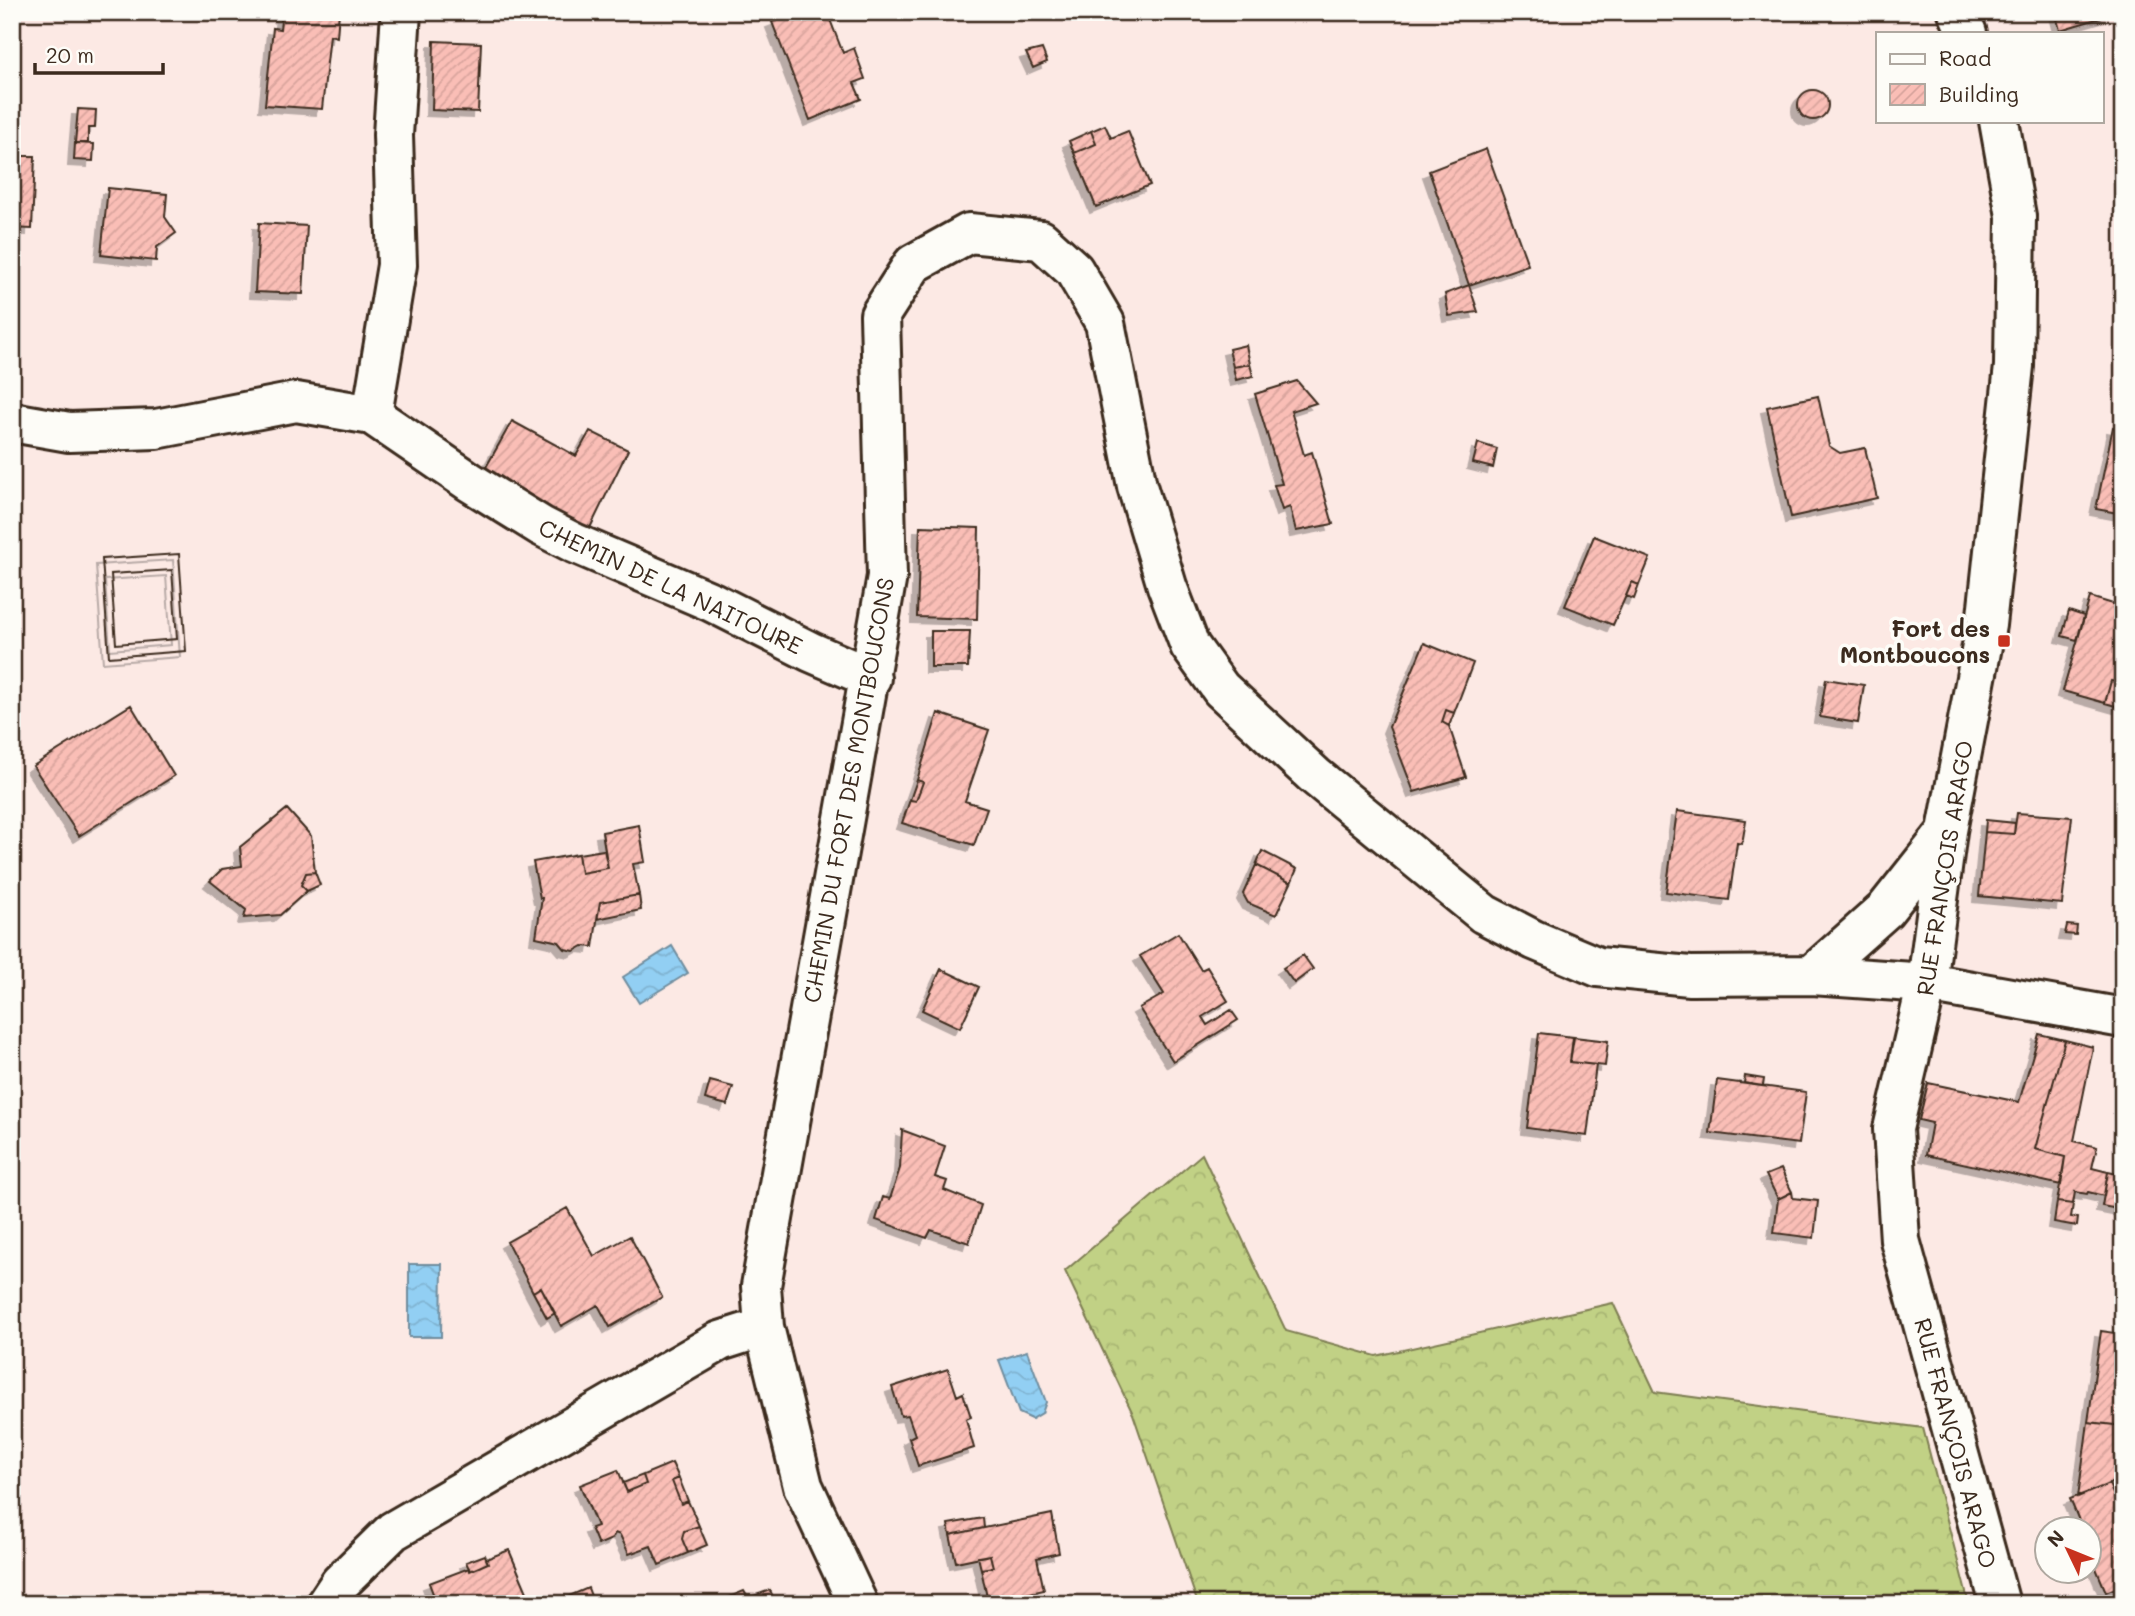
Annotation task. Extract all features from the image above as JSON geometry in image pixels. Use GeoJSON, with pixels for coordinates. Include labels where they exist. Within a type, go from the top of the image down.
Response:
{"type":"FeatureCollection","features":[{"type":"Feature","properties":{"kind":"street"},"geometry":{"type":"LineString","coordinates":[[372,415],[397,265],[393,135],[401,12]]}},
{"type":"Feature","properties":{"kind":"street"},"geometry":{"type":"LineString","coordinates":[[1958,12],[1967,32]]}},
{"type":"Feature","properties":{"kind":"street","name":"RUE FRANÇOIS ARAGO"},"geometry":{"type":"LineString","coordinates":[[1999,122],[2016,216],[2014,366],[1986,625],[1947,831],[1927,983],[1893,1129],[1900,1240],[2000,1604]]}},
{"type":"Feature","properties":{"kind":"street","name":"CHEMIN DU FORT DES MONTBOUCONS"},"geometry":{"type":"LineString","coordinates":[[858,1604],[803,1486],[764,1327],[761,1286],[887,576],[880,315],[913,264],[969,233],[1041,240],[1074,270],[1105,323],[1137,486],[1167,586],[1190,646],[1221,689],[1315,776],[1484,914],[1534,940],[1598,967],[1689,976],[1812,975],[1927,983],[2123,1018]]}},
{"type":"Feature","properties":{"kind":"street","name":"CHEMIN DE LA NAITOURE"},"geometry":{"type":"LineString","coordinates":[[12,422],[69,432],[156,429],[296,402],[372,415],[552,532],[712,602],[811,652],[871,678]]}},
{"type":"Feature","properties":{"kind":"street"},"geometry":{"type":"LineString","coordinates":[[1812,975],[1885,910],[1947,831]]}},
{"type":"Feature","properties":{"kind":"street"},"geometry":{"type":"LineString","coordinates":[[326,1604],[340,1583],[393,1531],[720,1341],[764,1327]]}},
{"type":"Feature","properties":{"kind":"green space"},"geometry":{"type":"Polygon","coordinates":[[[1202,1154],[1286,1331],[1376,1356],[1613,1303],[1655,1392],[1923,1428],[1969,1604],[1198,1604],[1133,1414],[1065,1271],[1202,1154]]]}},
{"type":"Feature","properties":{"kind":"water"},"geometry":{"type":"Polygon","coordinates":[[[672,946],[688,973],[639,1003],[623,977],[672,946]]]}},
{"type":"Feature","properties":{"kind":"water"},"geometry":{"type":"Polygon","coordinates":[[[409,1264],[442,1264],[441,1337],[409,1337],[409,1264]]]}},
{"type":"Feature","properties":{"kind":"water"},"geometry":{"type":"Polygon","coordinates":[[[1027,1351],[1046,1402],[1042,1413],[1032,1419],[1019,1413],[999,1360],[1027,1351]]]}},
{"type":"Feature","properties":{"kind":"building"},"geometry":{"type":"Polygon","coordinates":[[[282,12],[339,12],[337,37],[330,35],[322,109],[265,105],[273,28],[280,29],[282,12]]]}},
{"type":"Feature","properties":{"kind":"building"},"geometry":{"type":"Polygon","coordinates":[[[798,12],[827,12],[843,53],[854,48],[865,79],[854,83],[861,99],[810,120],[772,22],[798,12]]]}},
{"type":"Feature","properties":{"kind":"building"},"geometry":{"type":"Polygon","coordinates":[[[2055,12],[2106,12],[2107,16],[2060,30],[2055,12]]]}},
{"type":"Feature","properties":{"kind":"building"},"geometry":{"type":"Polygon","coordinates":[[[434,41],[481,43],[478,112],[432,110],[434,41]]]}},
{"type":"Feature","properties":{"kind":"building"},"geometry":{"type":"Polygon","coordinates":[[[1042,49],[1047,62],[1033,68],[1026,53],[1042,49]]]}},
{"type":"Feature","properties":{"kind":"building"},"geometry":{"type":"Polygon","coordinates":[[[1813,90],[1824,94],[1828,105],[1824,116],[1813,120],[1802,116],[1798,105],[1802,94],[1813,90]]]}},
{"type":"Feature","properties":{"kind":"building"},"geometry":{"type":"Polygon","coordinates":[[[78,109],[96,110],[95,128],[88,128],[88,143],[75,143],[78,109]]]}},
{"type":"Feature","properties":{"kind":"building"},"geometry":{"type":"Polygon","coordinates":[[[1105,125],[1111,138],[1128,131],[1150,185],[1096,207],[1074,153],[1096,144],[1091,131],[1105,125]]]}},
{"type":"Feature","properties":{"kind":"building"},"geometry":{"type":"Polygon","coordinates":[[[1091,131],[1096,144],[1074,153],[1069,141],[1091,131]]]}},
{"type":"Feature","properties":{"kind":"building"},"geometry":{"type":"Polygon","coordinates":[[[75,143],[94,144],[93,161],[74,160],[75,143]]]}},
{"type":"Feature","properties":{"kind":"building"},"geometry":{"type":"Polygon","coordinates":[[[1486,149],[1528,265],[1469,285],[1429,171],[1486,149]]]}},
{"type":"Feature","properties":{"kind":"building"},"geometry":{"type":"Polygon","coordinates":[[[12,156],[35,156],[32,229],[12,228],[12,156]]]}},
{"type":"Feature","properties":{"kind":"building"},"geometry":{"type":"Polygon","coordinates":[[[108,188],[167,194],[165,217],[176,233],[157,247],[156,261],[101,255],[108,188]]]}},
{"type":"Feature","properties":{"kind":"building"},"geometry":{"type":"Polygon","coordinates":[[[259,223],[307,226],[303,294],[255,292],[259,223]]]}},
{"type":"Feature","properties":{"kind":"building"},"geometry":{"type":"Polygon","coordinates":[[[1469,285],[1478,312],[1449,316],[1445,294],[1469,285]]]}},
{"type":"Feature","properties":{"kind":"building"},"geometry":{"type":"Polygon","coordinates":[[[1246,345],[1250,364],[1233,367],[1229,349],[1246,345]]]}},
{"type":"Feature","properties":{"kind":"building"},"geometry":{"type":"Polygon","coordinates":[[[1250,364],[1253,376],[1236,380],[1233,367],[1250,364]]]}},
{"type":"Feature","properties":{"kind":"building"},"geometry":{"type":"Polygon","coordinates":[[[1297,381],[1316,403],[1291,411],[1304,455],[1312,452],[1333,524],[1296,531],[1290,507],[1282,510],[1274,485],[1282,484],[1255,394],[1297,381]]]}},
{"type":"Feature","properties":{"kind":"building"},"geometry":{"type":"Polygon","coordinates":[[[1818,396],[1829,446],[1840,453],[1865,448],[1877,498],[1791,517],[1767,407],[1818,396]]]}},
{"type":"Feature","properties":{"kind":"building"},"geometry":{"type":"Polygon","coordinates":[[[512,421],[576,456],[590,431],[628,450],[588,532],[485,469],[512,421]]]}},
{"type":"Feature","properties":{"kind":"building"},"geometry":{"type":"Polygon","coordinates":[[[2113,427],[2123,429],[2123,514],[2096,509],[2113,427]]]}},
{"type":"Feature","properties":{"kind":"building"},"geometry":{"type":"Polygon","coordinates":[[[1478,443],[1497,449],[1493,468],[1473,463],[1478,443]]]}},
{"type":"Feature","properties":{"kind":"building"},"geometry":{"type":"Polygon","coordinates":[[[920,526],[979,528],[977,619],[917,617],[920,526]]]}},
{"type":"Feature","properties":{"kind":"building"},"geometry":{"type":"Polygon","coordinates":[[[1594,536],[1650,558],[1639,585],[1632,582],[1613,625],[1565,606],[1594,536]]]}},
{"type":"Feature","properties":{"kind":"building"},"geometry":{"type":"Polygon","coordinates":[[[179,554],[186,651],[109,657],[102,559],[179,554]],[[172,570],[111,574],[116,644],[177,639],[172,570]]]}},
{"type":"Feature","properties":{"kind":"building"},"geometry":{"type":"Polygon","coordinates":[[[179,554],[186,651],[109,657],[102,559],[179,554]]]}},
{"type":"Feature","properties":{"kind":"building"},"geometry":{"type":"Polygon","coordinates":[[[172,570],[177,639],[116,644],[111,574],[172,570]]]}},
{"type":"Feature","properties":{"kind":"building"},"geometry":{"type":"Polygon","coordinates":[[[1632,582],[1639,585],[1634,599],[1626,596],[1632,582]]]}},
{"type":"Feature","properties":{"kind":"building"},"geometry":{"type":"Polygon","coordinates":[[[2090,597],[2123,607],[2123,684],[2111,681],[2105,703],[2063,691],[2090,597]]]}},
{"type":"Feature","properties":{"kind":"building"},"geometry":{"type":"Polygon","coordinates":[[[2069,611],[2084,616],[2077,640],[2062,636],[2069,611]]]}},
{"type":"Feature","properties":{"kind":"building"},"geometry":{"type":"Polygon","coordinates":[[[931,631],[970,631],[968,667],[931,667],[931,631]]]}},
{"type":"Feature","properties":{"kind":"building"},"geometry":{"type":"Polygon","coordinates":[[[1424,643],[1473,663],[1454,713],[1446,710],[1442,722],[1449,726],[1466,777],[1414,792],[1389,727],[1424,643]]]}},
{"type":"Feature","properties":{"kind":"building"},"geometry":{"type":"Polygon","coordinates":[[[1826,679],[1864,685],[1858,723],[1820,717],[1826,679]]]}},
{"type":"Feature","properties":{"kind":"building"},"geometry":{"type":"Polygon","coordinates":[[[2111,681],[2123,684],[2119,707],[2105,703],[2111,681]]]}},
{"type":"Feature","properties":{"kind":"building"},"geometry":{"type":"Polygon","coordinates":[[[131,705],[174,776],[79,836],[33,766],[131,705]]]}},
{"type":"Feature","properties":{"kind":"building"},"geometry":{"type":"Polygon","coordinates":[[[1446,710],[1454,713],[1449,726],[1442,722],[1446,710]]]}},
{"type":"Feature","properties":{"kind":"building"},"geometry":{"type":"Polygon","coordinates":[[[938,713],[989,730],[965,801],[987,808],[974,845],[902,823],[910,800],[916,801],[923,782],[917,780],[938,713]]]}},
{"type":"Feature","properties":{"kind":"building"},"geometry":{"type":"Polygon","coordinates":[[[917,780],[923,782],[916,801],[910,800],[917,780]]]}},
{"type":"Feature","properties":{"kind":"building"},"geometry":{"type":"Polygon","coordinates":[[[287,809],[311,836],[315,872],[306,873],[301,885],[307,891],[280,915],[244,918],[246,910],[210,881],[222,869],[242,866],[240,847],[287,809]]]}},
{"type":"Feature","properties":{"kind":"building"},"geometry":{"type":"Polygon","coordinates":[[[1677,811],[1746,820],[1742,844],[1737,843],[1729,900],[1666,892],[1677,811]]]}},
{"type":"Feature","properties":{"kind":"building"},"geometry":{"type":"Polygon","coordinates":[[[2017,813],[2072,817],[2062,904],[1979,896],[1985,832],[2014,834],[2017,813]]]}},
{"type":"Feature","properties":{"kind":"building"},"geometry":{"type":"Polygon","coordinates":[[[1986,820],[2015,823],[2014,834],[1985,832],[1986,820]]]}},
{"type":"Feature","properties":{"kind":"building"},"geometry":{"type":"Polygon","coordinates":[[[639,825],[645,862],[633,864],[639,895],[600,902],[593,947],[583,946],[574,951],[565,949],[559,942],[536,937],[542,898],[533,862],[578,854],[581,873],[608,868],[602,832],[639,825]]]}},
{"type":"Feature","properties":{"kind":"building"},"geometry":{"type":"Polygon","coordinates":[[[604,850],[608,868],[581,873],[578,854],[604,850]]]}},
{"type":"Feature","properties":{"kind":"building"},"geometry":{"type":"Polygon","coordinates":[[[1262,851],[1297,869],[1291,883],[1256,865],[1262,851]]]}},
{"type":"Feature","properties":{"kind":"building"},"geometry":{"type":"Polygon","coordinates":[[[1256,865],[1291,883],[1276,915],[1248,903],[1243,894],[1256,865]]]}},
{"type":"Feature","properties":{"kind":"building"},"geometry":{"type":"Polygon","coordinates":[[[315,872],[320,885],[307,891],[301,885],[306,873],[315,872]]]}},
{"type":"Feature","properties":{"kind":"building"},"geometry":{"type":"Polygon","coordinates":[[[639,895],[641,910],[597,919],[600,902],[639,895]]]}},
{"type":"Feature","properties":{"kind":"building"},"geometry":{"type":"Polygon","coordinates":[[[2067,925],[2077,926],[2076,935],[2065,934],[2067,925]]]}},
{"type":"Feature","properties":{"kind":"building"},"geometry":{"type":"Polygon","coordinates":[[[1178,933],[1201,970],[1207,967],[1228,1001],[1202,1017],[1207,1025],[1231,1010],[1238,1020],[1173,1061],[1139,1008],[1164,994],[1140,956],[1178,933]]]}},
{"type":"Feature","properties":{"kind":"building"},"geometry":{"type":"Polygon","coordinates":[[[1303,955],[1313,969],[1294,983],[1283,968],[1303,955]]]}},
{"type":"Feature","properties":{"kind":"building"},"geometry":{"type":"Polygon","coordinates":[[[941,969],[979,987],[960,1028],[922,1010],[941,969]]]}},
{"type":"Feature","properties":{"kind":"building"},"geometry":{"type":"Polygon","coordinates":[[[1539,1033],[1573,1037],[1570,1062],[1596,1065],[1587,1136],[1527,1128],[1539,1033]]]}},
{"type":"Feature","properties":{"kind":"building"},"geometry":{"type":"Polygon","coordinates":[[[2039,1034],[2065,1040],[2035,1149],[2065,1157],[2061,1185],[1926,1155],[1932,1123],[1919,1120],[1928,1083],[2019,1102],[2039,1034]]]}},
{"type":"Feature","properties":{"kind":"building"},"geometry":{"type":"Polygon","coordinates":[[[1574,1037],[1608,1041],[1605,1066],[1570,1062],[1574,1037]]]}},
{"type":"Feature","properties":{"kind":"building"},"geometry":{"type":"Polygon","coordinates":[[[2065,1040],[2093,1047],[2074,1141],[2097,1147],[2092,1168],[2108,1172],[2104,1196],[2075,1192],[2073,1204],[2057,1202],[2065,1157],[2035,1149],[2065,1040]]]}},
{"type":"Feature","properties":{"kind":"building"},"geometry":{"type":"Polygon","coordinates":[[[1745,1076],[1764,1079],[1763,1086],[1744,1083],[1745,1076]]]}},
{"type":"Feature","properties":{"kind":"building"},"geometry":{"type":"Polygon","coordinates":[[[1717,1080],[1806,1092],[1799,1144],[1710,1133],[1717,1080]]]}},
{"type":"Feature","properties":{"kind":"building"},"geometry":{"type":"Polygon","coordinates":[[[710,1081],[733,1087],[727,1105],[705,1099],[710,1081]]]}},
{"type":"Feature","properties":{"kind":"building"},"geometry":{"type":"Polygon","coordinates":[[[902,1130],[945,1146],[935,1177],[947,1181],[944,1190],[981,1205],[969,1243],[931,1230],[927,1238],[876,1220],[883,1197],[890,1199],[900,1168],[902,1130]]]}},
{"type":"Feature","properties":{"kind":"building"},"geometry":{"type":"Polygon","coordinates":[[[1781,1169],[1792,1192],[1778,1199],[1766,1175],[1781,1169]]]}},
{"type":"Feature","properties":{"kind":"building"},"geometry":{"type":"Polygon","coordinates":[[[2108,1172],[2123,1175],[2123,1210],[2102,1206],[2108,1172]]]}},
{"type":"Feature","properties":{"kind":"building"},"geometry":{"type":"Polygon","coordinates":[[[1792,1192],[1793,1198],[1818,1201],[1814,1238],[1774,1233],[1778,1199],[1792,1192]]]}},
{"type":"Feature","properties":{"kind":"building"},"geometry":{"type":"Polygon","coordinates":[[[2057,1202],[2073,1204],[2071,1217],[2078,1218],[2077,1226],[2054,1222],[2057,1202]]]}},
{"type":"Feature","properties":{"kind":"building"},"geometry":{"type":"Polygon","coordinates":[[[567,1208],[594,1256],[630,1236],[662,1297],[610,1327],[598,1305],[561,1326],[541,1287],[533,1292],[507,1242],[567,1208]]]}},
{"type":"Feature","properties":{"kind":"building"},"geometry":{"type":"Polygon","coordinates":[[[541,1287],[555,1313],[547,1318],[533,1292],[541,1287]]]}},
{"type":"Feature","properties":{"kind":"building"},"geometry":{"type":"Polygon","coordinates":[[[2101,1331],[2123,1334],[2123,1426],[2088,1422],[2101,1331]]]}},
{"type":"Feature","properties":{"kind":"building"},"geometry":{"type":"Polygon","coordinates":[[[948,1369],[957,1396],[963,1393],[971,1417],[966,1419],[974,1448],[918,1466],[909,1438],[915,1435],[908,1415],[901,1416],[892,1387],[948,1369]]]}},
{"type":"Feature","properties":{"kind":"building"},"geometry":{"type":"Polygon","coordinates":[[[2088,1422],[2123,1426],[2123,1478],[2078,1497],[2088,1422]]]}},
{"type":"Feature","properties":{"kind":"building"},"geometry":{"type":"Polygon","coordinates":[[[672,1463],[679,1478],[672,1481],[681,1504],[688,1501],[699,1526],[684,1531],[682,1539],[688,1553],[659,1565],[651,1546],[629,1554],[620,1535],[615,1533],[612,1539],[598,1545],[591,1528],[597,1526],[580,1485],[618,1470],[627,1492],[646,1484],[643,1475],[672,1463]]]}},
{"type":"Feature","properties":{"kind":"building"},"geometry":{"type":"Polygon","coordinates":[[[643,1475],[646,1484],[627,1492],[623,1483],[643,1475]]]}},
{"type":"Feature","properties":{"kind":"building"},"geometry":{"type":"Polygon","coordinates":[[[679,1478],[688,1501],[681,1504],[672,1481],[679,1478]]]}},
{"type":"Feature","properties":{"kind":"building"},"geometry":{"type":"Polygon","coordinates":[[[2109,1484],[2118,1506],[2122,1505],[2123,1585],[2106,1592],[2103,1584],[2104,1514],[2076,1514],[2070,1499],[2109,1484]]]}},
{"type":"Feature","properties":{"kind":"building"},"geometry":{"type":"Polygon","coordinates":[[[1052,1514],[1059,1553],[1037,1558],[1044,1590],[988,1602],[981,1569],[993,1567],[990,1555],[956,1562],[950,1535],[1052,1514]]]}},
{"type":"Feature","properties":{"kind":"building"},"geometry":{"type":"Polygon","coordinates":[[[983,1518],[984,1528],[950,1535],[948,1524],[983,1518]]]}},
{"type":"Feature","properties":{"kind":"building"},"geometry":{"type":"Polygon","coordinates":[[[699,1526],[707,1545],[688,1553],[682,1539],[684,1531],[699,1526]]]}},
{"type":"Feature","properties":{"kind":"building"},"geometry":{"type":"Polygon","coordinates":[[[509,1550],[532,1604],[437,1604],[429,1583],[469,1568],[470,1571],[488,1563],[486,1559],[509,1550]]]}},
{"type":"Feature","properties":{"kind":"building"},"geometry":{"type":"Polygon","coordinates":[[[485,1555],[488,1563],[470,1571],[466,1562],[485,1555]]]}},
{"type":"Feature","properties":{"kind":"building"},"geometry":{"type":"Polygon","coordinates":[[[990,1555],[993,1567],[981,1569],[978,1557],[990,1555]]]}},
{"type":"Feature","properties":{"kind":"building"},"geometry":{"type":"Polygon","coordinates":[[[588,1588],[594,1604],[564,1604],[562,1599],[588,1588]]]}},
{"type":"Feature","properties":{"kind":"building"},"geometry":{"type":"Polygon","coordinates":[[[770,1590],[776,1604],[734,1604],[748,1598],[770,1590]]]}},
{"type":"Feature","properties":{"kind":"building"},"geometry":{"type":"Polygon","coordinates":[[[744,1591],[748,1598],[729,1604],[727,1598],[744,1591]]]}},
{"type":"Feature","properties":{"kind":"place","name":"Fort des Montboucons"},"geometry":{"type":"Point","coordinates":[2004,641]}}]}
